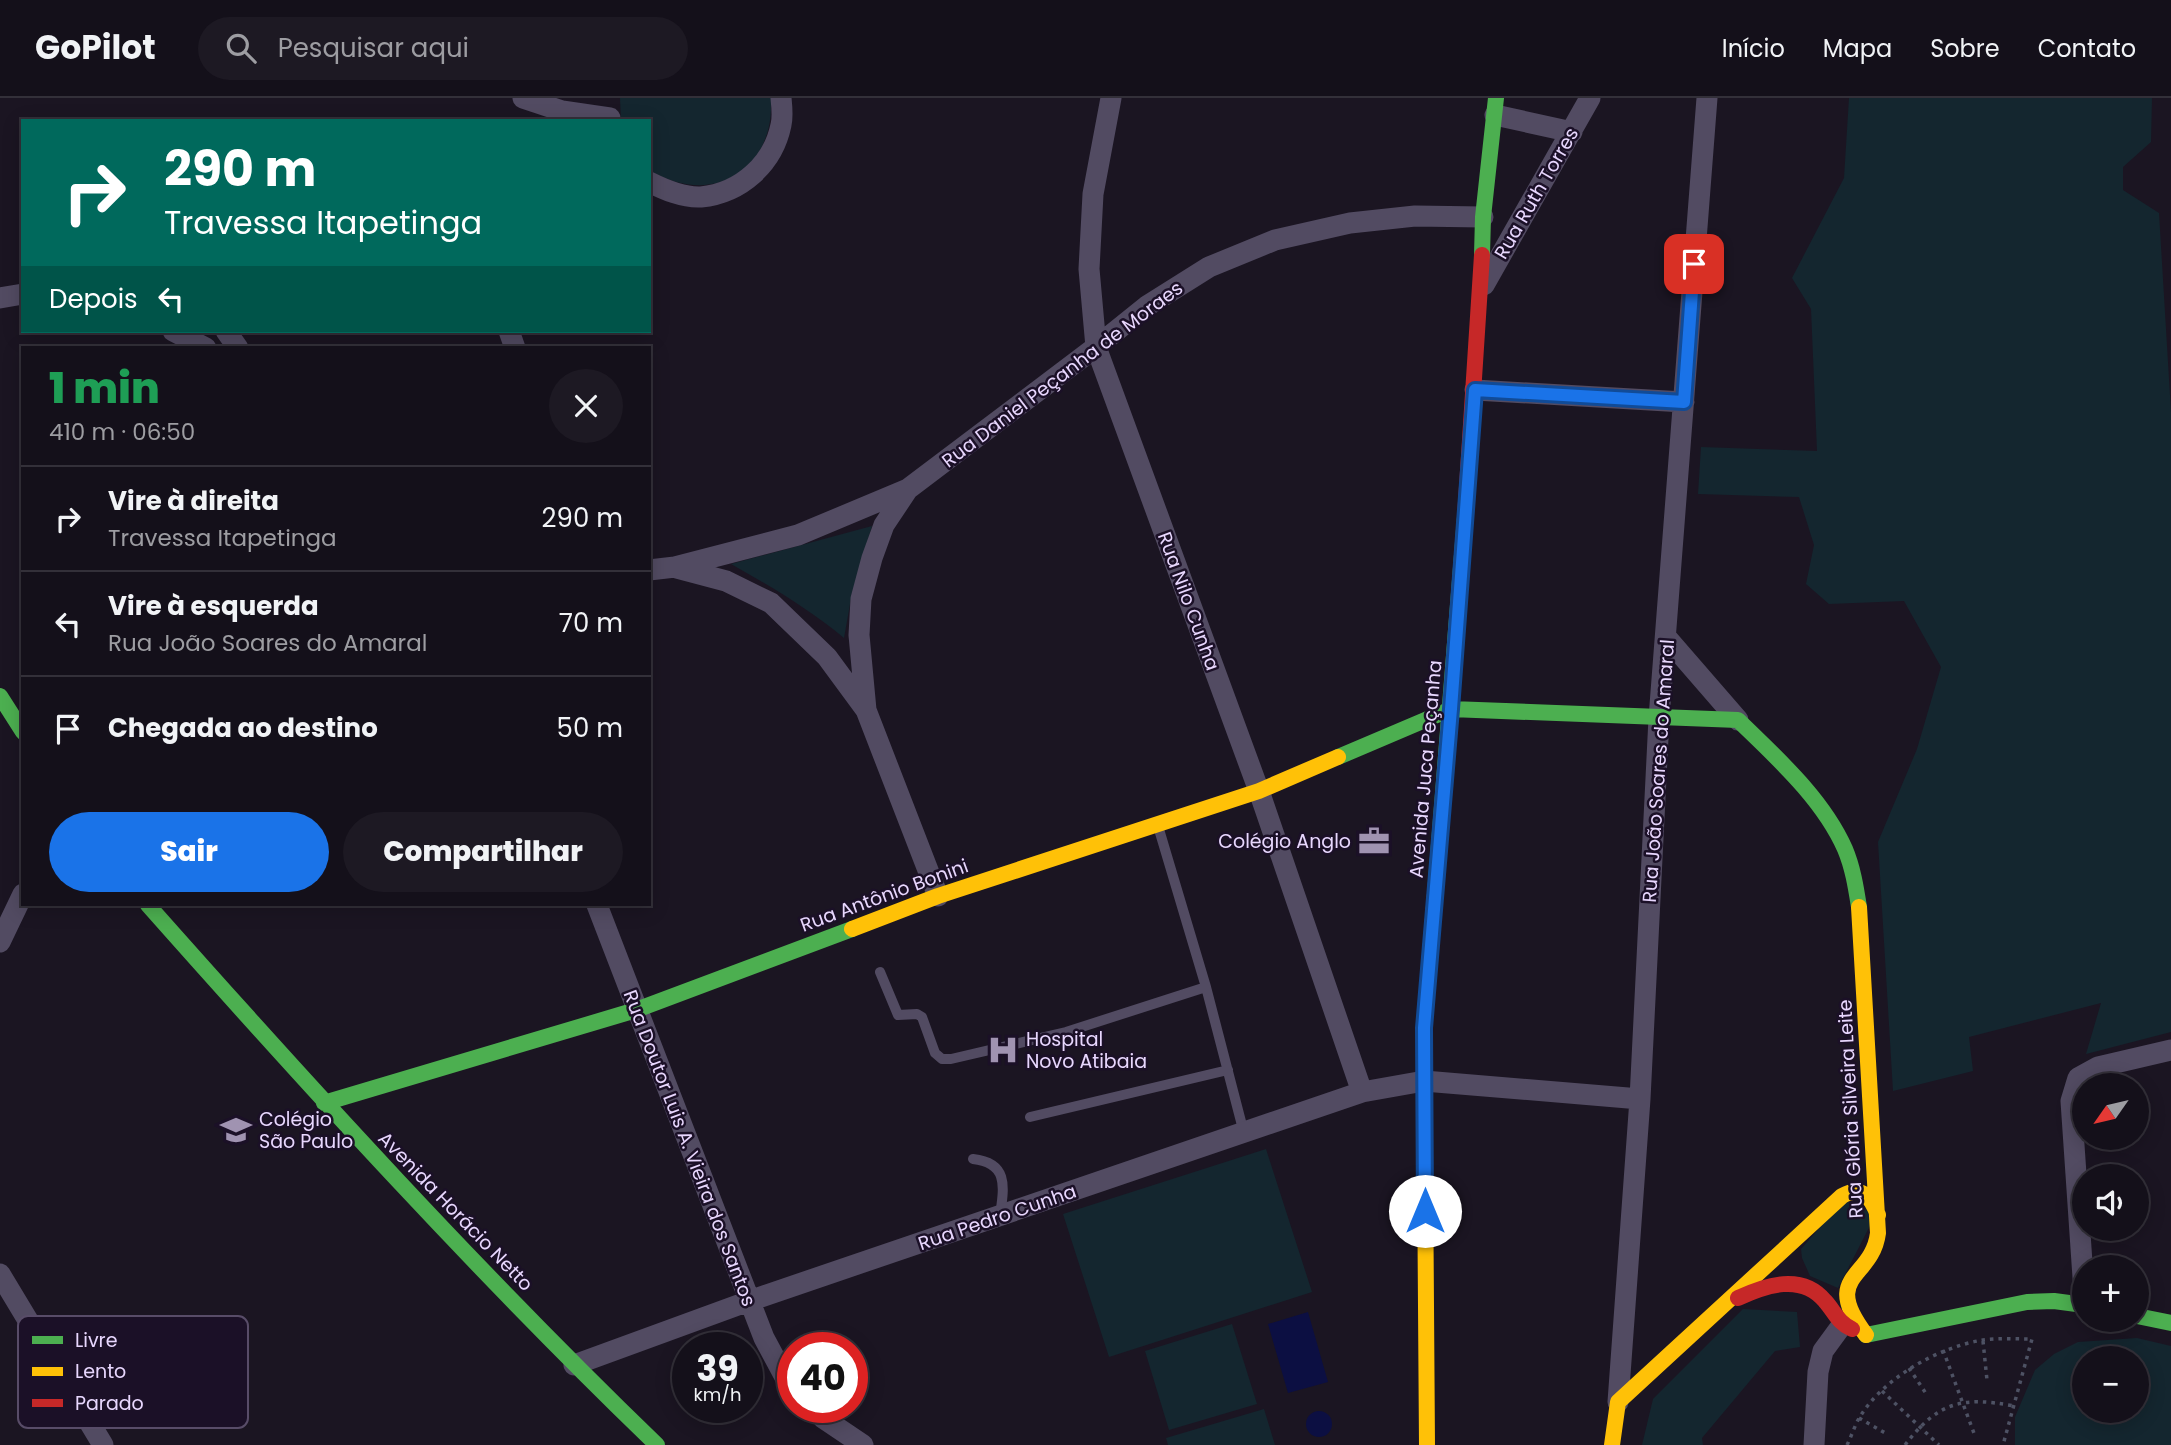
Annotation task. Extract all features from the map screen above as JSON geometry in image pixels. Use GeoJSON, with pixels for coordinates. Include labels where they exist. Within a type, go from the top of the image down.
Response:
{"type":"FeatureCollection","features":[{"type":"Feature","properties":{"kind":"main road","name":"Avenida Juca Peçanha"},"geometry":{"type":"LineString","coordinates":[[1427,1445],[1424,1028],[1475,390],[1482,289],[1483,217],[1496,106]]}},
{"type":"Feature","properties":{"kind":"main road"},"geometry":{"type":"LineString","coordinates":[[0,696],[21,729]]}},
{"type":"Feature","properties":{"kind":"main road","name":"Rua Antônio Bonini"},"geometry":{"type":"LineString","coordinates":[[324,1103],[636,1010],[938,896],[1259,791],[1451,709]]}},
{"type":"Feature","properties":{"kind":"main road"},"geometry":{"type":"LineString","coordinates":[[1451,709],[1738,720]]}},
{"type":"Feature","properties":{"kind":"main road","name":"Rua Glória Silveira Leite"},"geometry":{"type":"LineString","coordinates":[[1738,720],[1767,747],[1812,800],[1832,827],[1851,866],[1859,910],[1878,1215],[1877,1246],[1849,1283]]}},
{"type":"Feature","properties":{"kind":"main road","name":"Avenida Horácio Netto"},"geometry":{"type":"LineString","coordinates":[[149,906],[324,1103],[574,1365],[657,1445]]}},
{"type":"Feature","properties":{"kind":"main road"},"geometry":{"type":"LineString","coordinates":[[1618,1402],[1850,1190],[1860,1189],[1868,1194],[1878,1215]]}},
{"type":"Feature","properties":{"kind":"main road"},"geometry":{"type":"LineString","coordinates":[[1802,1233],[1794,1250],[1794,1266],[1805,1283],[1828,1303],[1835,1318],[1842,1325],[1867,1335],[2028,1302],[2072,1303]]}},
{"type":"Feature","properties":{"kind":"main road"},"geometry":{"type":"LineString","coordinates":[[1710,1316],[1754,1289],[1777,1283],[1796,1284],[1827,1293],[1838,1291],[1849,1283]]}},
{"type":"Feature","properties":{"kind":"main road"},"geometry":{"type":"LineString","coordinates":[[1849,1283],[1846,1295],[1848,1308],[1853,1319],[1867,1335]]}},
{"type":"Feature","properties":{"kind":"main road"},"geometry":{"type":"LineString","coordinates":[[2149,1318],[2171,1323]]}},
{"type":"Feature","properties":{"kind":"main road","name":"Rua João Soares do Amaral"},"geometry":{"type":"LineString","coordinates":[[1612,1445],[1618,1402]]}},
{"type":"Feature","properties":{"kind":"street"},"geometry":{"type":"LineString","coordinates":[[523,98],[562,111],[611,112]]}},
{"type":"Feature","properties":{"kind":"street"},"geometry":{"type":"LineString","coordinates":[[651,184],[671,193],[700,197],[729,190],[754,175],[776,142],[782,123],[781,98]]}},
{"type":"Feature","properties":{"kind":"street","name":"Rua Ruth Torres"},"geometry":{"type":"LineString","coordinates":[[1482,289],[1590,98]]}},
{"type":"Feature","properties":{"kind":"street","name":"Rua João Soares do Amaral"},"geometry":{"type":"LineString","coordinates":[[1618,1402],[1640,1100],[1659,718],[1707,98]]}},
{"type":"Feature","properties":{"kind":"street","name":"Rua Nilo Cunha"},"geometry":{"type":"LineString","coordinates":[[1107,102],[1093,194],[1089,269],[1096,347],[1259,791],[1362,1093]]}},
{"type":"Feature","properties":{"kind":"street"},"geometry":{"type":"LineString","coordinates":[[1496,106],[1572,132]]}},
{"type":"Feature","properties":{"kind":"street","name":"Rua Daniel Peçanha de Moraes"},"geometry":{"type":"LineString","coordinates":[[651,570],[675,567],[798,535],[908,489],[1147,306],[1209,267],[1275,240],[1350,223],[1415,216],[1483,217]]}},
{"type":"Feature","properties":{"kind":"street"},"geometry":{"type":"LineString","coordinates":[[0,298],[21,294]]}},
{"type":"Feature","properties":{"kind":"street"},"geometry":{"type":"LineString","coordinates":[[177,333],[202,346]]}},
{"type":"Feature","properties":{"kind":"street"},"geometry":{"type":"LineString","coordinates":[[1475,390],[1684,402]]}},
{"type":"Feature","properties":{"kind":"street"},"geometry":{"type":"LineString","coordinates":[[866,710],[859,635],[861,599],[884,525],[908,489]]}},
{"type":"Feature","properties":{"kind":"street"},"geometry":{"type":"LineString","coordinates":[[675,567],[726,581],[771,603],[827,657],[866,710],[938,896]]}},
{"type":"Feature","properties":{"kind":"street"},"geometry":{"type":"LineString","coordinates":[[827,657],[848,653],[855,647],[859,635]]}},
{"type":"Feature","properties":{"kind":"street"},"geometry":{"type":"LineString","coordinates":[[1666,637],[1738,720]]}},
{"type":"Feature","properties":{"kind":"street"},"geometry":{"type":"LineString","coordinates":[[0,942],[21,898]]}},
{"type":"Feature","properties":{"kind":"street","name":"Rua Doutor Luis A. Vieira dos Santos"},"geometry":{"type":"LineString","coordinates":[[597,906],[749,1301],[777,1362]]}},
{"type":"Feature","properties":{"kind":"street"},"geometry":{"type":"LineString","coordinates":[[2081,1255],[2071,1101],[2078,1078],[2098,1067],[2171,1050]]}},
{"type":"Feature","properties":{"kind":"street","name":"Rua Pedro Cunha"},"geometry":{"type":"LineString","coordinates":[[574,1365],[749,1301],[1362,1093],[1424,1081],[1640,1100]]}},
{"type":"Feature","properties":{"kind":"street"},"geometry":{"type":"LineString","coordinates":[[0,1274],[25,1316]]}},
{"type":"Feature","properties":{"kind":"street"},"geometry":{"type":"LineString","coordinates":[[1814,1445],[1818,1372],[1823,1351],[1842,1325]]}},
{"type":"Feature","properties":{"kind":"street"},"geometry":{"type":"LineString","coordinates":[[830,1423],[863,1445]]}},
{"type":"Feature","properties":{"kind":"street"},"geometry":{"type":"LineString","coordinates":[[93,1428],[103,1445]]}},
{"type":"Feature","properties":{"kind":"lane"},"geometry":{"type":"LineString","coordinates":[[1158,824],[1206,987],[1244,1133]]}},
{"type":"Feature","properties":{"kind":"lane"},"geometry":{"type":"LineString","coordinates":[[880,972],[898,1015],[916,1014],[922,1017],[935,1053],[942,1059],[1066,1032],[1206,987]]}},
{"type":"Feature","properties":{"kind":"lane"},"geometry":{"type":"LineString","coordinates":[[1030,1117],[1228,1070]]}},
{"type":"Feature","properties":{"kind":"lane"},"geometry":{"type":"LineString","coordinates":[[973,1159],[986,1160],[995,1165],[1002,1177],[1000,1216]]}},
{"type":"Feature","properties":{"kind":"path"},"geometry":{"type":"LineString","coordinates":[[1847,1445],[1859,1418],[1882,1391],[1909,1368],[1942,1350],[1983,1340],[2032,1339],[2003,1445]]}},
{"type":"Feature","properties":{"kind":"path"},"geometry":{"type":"LineString","coordinates":[[1983,1340],[1987,1380]]}},
{"type":"Feature","properties":{"kind":"path"},"geometry":{"type":"LineString","coordinates":[[1942,1350],[1975,1436]]}},
{"type":"Feature","properties":{"kind":"path"},"geometry":{"type":"LineString","coordinates":[[1909,1368],[1927,1395]]}},
{"type":"Feature","properties":{"kind":"path"},"geometry":{"type":"LineString","coordinates":[[1882,1391],[1939,1445]]}},
{"type":"Feature","properties":{"kind":"path"},"geometry":{"type":"LineString","coordinates":[[1905,1445],[1919,1426],[1939,1410],[1962,1402],[1986,1401],[2014,1406]]}},
{"type":"Feature","properties":{"kind":"path"},"geometry":{"type":"LineString","coordinates":[[1859,1418],[1887,1434]]}},
{"type":"Feature","properties":{"kind":"shaded area"},"geometry":{"type":"Polygon","coordinates":[[[620,98],[771,98],[769,124],[762,145],[751,163],[735,176],[716,183],[695,185],[672,181],[651,171],[651,119],[621,119],[620,98]]]}},
{"type":"Feature","properties":{"kind":"shaded area"},"geometry":{"type":"Polygon","coordinates":[[[1849,98],[2152,98],[2151,142],[2123,167],[2123,190],[2159,213],[2171,412],[2171,1032],[2086,1054],[2101,1003],[1969,1037],[1973,1071],[1893,1091],[1878,842],[1917,749],[1941,667],[1904,601],[1829,604],[1806,584],[1814,545],[1799,497],[1698,494],[1701,447],[1817,451],[1811,309],[1792,278],[1844,178],[1849,98]]]}},
{"type":"Feature","properties":{"kind":"shaded area"},"geometry":{"type":"Polygon","coordinates":[[[872,526],[852,593],[844,638],[789,598],[731,564],[872,526]]]}},
{"type":"Feature","properties":{"kind":"shaded area"},"geometry":{"type":"Polygon","coordinates":[[[1266,1149],[1312,1292],[1109,1357],[1063,1214],[1266,1149]]]}},
{"type":"Feature","properties":{"kind":"shaded area"},"geometry":{"type":"Polygon","coordinates":[[[1844,1200],[1876,1214],[1838,1288],[1810,1276],[1801,1249],[1844,1200]]]}},
{"type":"Feature","properties":{"kind":"shaded area"},"geometry":{"type":"Polygon","coordinates":[[[1743,1309],[1797,1312],[1800,1347],[1775,1351],[1702,1438],[1703,1445],[1642,1445],[1653,1399],[1743,1309]]]}},
{"type":"Feature","properties":{"kind":"shaded area"},"geometry":{"type":"Polygon","coordinates":[[[1308,1312],[1328,1382],[1288,1393],[1268,1324],[1308,1312]]]}},
{"type":"Feature","properties":{"kind":"shaded area"},"geometry":{"type":"Polygon","coordinates":[[[1232,1324],[1257,1404],[1169,1430],[1145,1351],[1232,1324]]]}},
{"type":"Feature","properties":{"kind":"shaded area"},"geometry":{"type":"Polygon","coordinates":[[[2137,1338],[2171,1346],[2171,1445],[2015,1445],[2015,1417],[2035,1370],[2054,1354],[2078,1342],[2137,1338]]]}},
{"type":"Feature","properties":{"kind":"shaded area"},"geometry":{"type":"Polygon","coordinates":[[[1264,1409],[1275,1445],[1168,1445],[1166,1438],[1264,1409]]]}},
{"type":"Feature","properties":{"kind":"shaded area"},"geometry":{"type":"Polygon","coordinates":[[[1319,1411],[1328,1415],[1332,1424],[1328,1433],[1319,1437],[1310,1433],[1306,1424],[1310,1415],[1319,1411]]]}},
{"type":"Feature","properties":{"kind":"traffic: fast"},"geometry":{"type":"LineString","coordinates":[[1482,255],[1483,217],[1496,98]]}},
{"type":"Feature","properties":{"kind":"traffic: fast"},"geometry":{"type":"LineString","coordinates":[[1435,894],[1465,517]]}},
{"type":"Feature","properties":{"kind":"traffic: fast"},"geometry":{"type":"LineString","coordinates":[[0,696],[21,729]]}},
{"type":"Feature","properties":{"kind":"traffic: fast"},"geometry":{"type":"LineString","coordinates":[[1338,757],[1451,709],[1738,720],[1798,780],[1836,831],[1848,856],[1859,907]]}},
{"type":"Feature","properties":{"kind":"traffic: fast"},"geometry":{"type":"LineString","coordinates":[[149,906],[397,1180],[525,1314],[657,1445]]}},
{"type":"Feature","properties":{"kind":"traffic: fast"},"geometry":{"type":"LineString","coordinates":[[324,1103],[636,1010],[852,929]]}},
{"type":"Feature","properties":{"kind":"traffic: fast"},"geometry":{"type":"LineString","coordinates":[[1866,1335],[2027,1302],[2072,1303]]}},
{"type":"Feature","properties":{"kind":"traffic: fast"},"geometry":{"type":"LineString","coordinates":[[2149,1318],[2171,1323]]}},
{"type":"Feature","properties":{"kind":"traffic: slow"},"geometry":{"type":"LineString","coordinates":[[852,929],[938,896],[1259,791],[1338,757]]}},
{"type":"Feature","properties":{"kind":"traffic: slow"},"geometry":{"type":"LineString","coordinates":[[1427,1445],[1424,1028],[1435,894]]}},
{"type":"Feature","properties":{"kind":"traffic: slow"},"geometry":{"type":"LineString","coordinates":[[1859,907],[1878,1233],[1874,1248],[1848,1288],[1848,1300],[1853,1315],[1866,1335]]}},
{"type":"Feature","properties":{"kind":"traffic: slow"},"geometry":{"type":"LineString","coordinates":[[1612,1445],[1618,1402],[1842,1196],[1860,1192],[1869,1198],[1878,1215]]}},
{"type":"Feature","properties":{"kind":"traffic: jam"},"geometry":{"type":"LineString","coordinates":[[1465,517],[1482,255]]}},
{"type":"Feature","properties":{"kind":"traffic: jam"},"geometry":{"type":"LineString","coordinates":[[1738,1298],[1772,1286],[1795,1284],[1816,1292],[1840,1320],[1852,1329]]}},
{"type":"Feature","properties":{"kind":"place","name":"Colégio Anglo"},"geometry":{"type":"Point","coordinates":[1374,841]}},
{"type":"Feature","properties":{"kind":"place","name":"Hospital Novo Atibaia"},"geometry":{"type":"Point","coordinates":[1003,1050]}},
{"type":"Feature","properties":{"kind":"place","name":"Colégio São Paulo"},"geometry":{"type":"Point","coordinates":[236,1130]}},
{"type":"Feature","properties":{"kind":"route"},"geometry":{"type":"LineString","coordinates":[[1425,1211],[1424,1028],[1475,390],[1684,402],[1694,264]]}}]}
